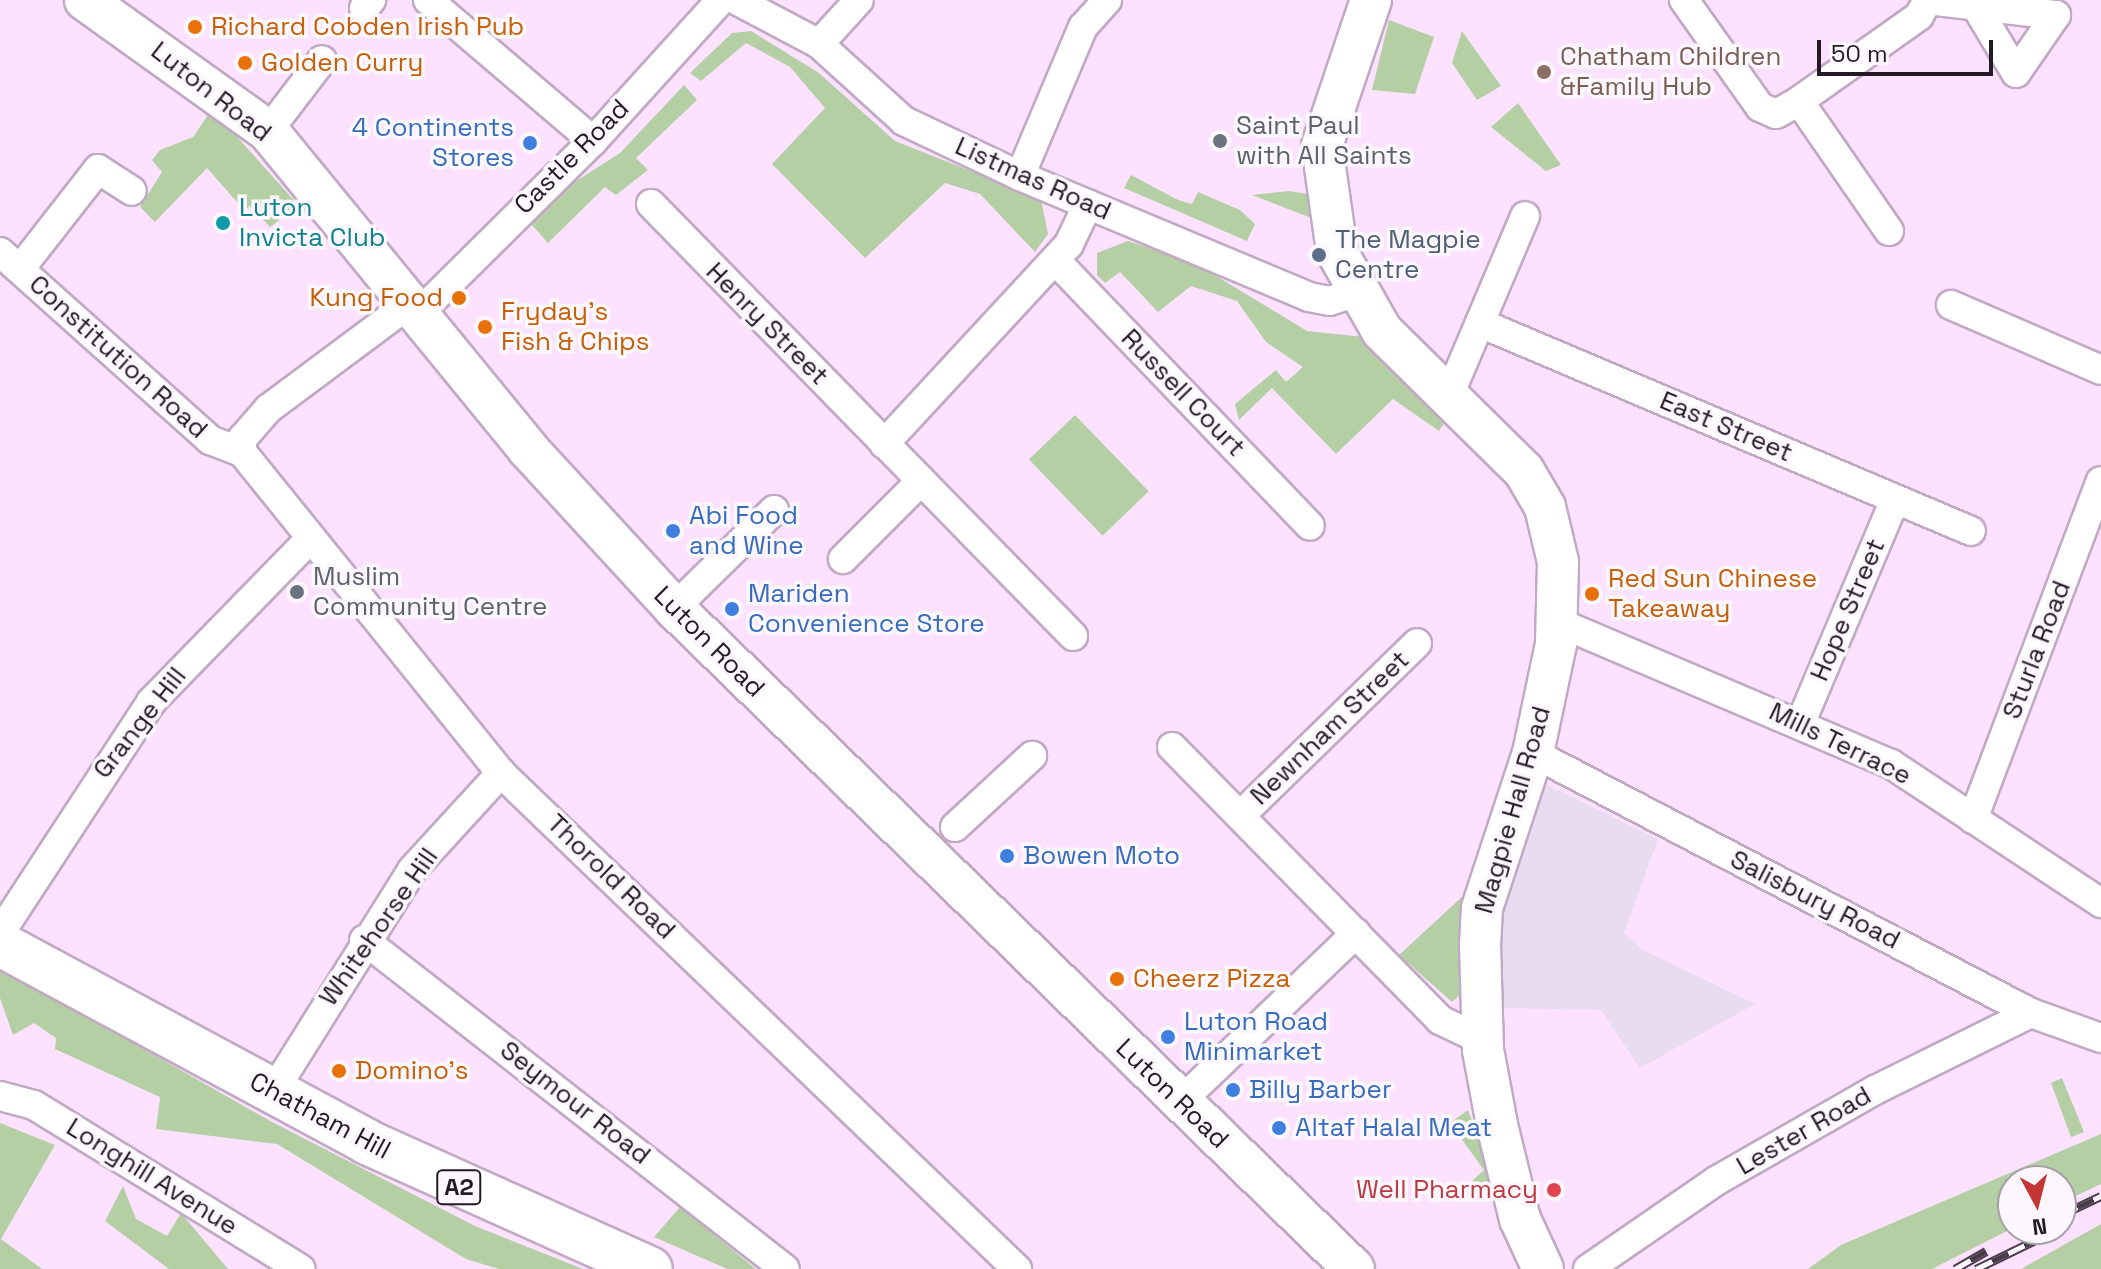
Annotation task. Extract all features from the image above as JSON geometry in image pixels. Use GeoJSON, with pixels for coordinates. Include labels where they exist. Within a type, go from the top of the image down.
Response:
{"type":"FeatureCollection","features":[{"type":"Feature","properties":{"kind":"main road","name":"Chatham Hill"},"geometry":{"type":"LineString","coordinates":[[0,944],[273,1092],[462,1189],[650,1269]]}},
{"type":"Feature","properties":{"kind":"street","name":"Luton Road"},"geometry":{"type":"LineString","coordinates":[[85,0],[268,131],[528,449],[674,608],[1354,1269]]}},
{"type":"Feature","properties":{"kind":"street"},"geometry":{"type":"LineString","coordinates":[[428,0],[593,141]]}},
{"type":"Feature","properties":{"kind":"street","name":"Castle Road"},"geometry":{"type":"LineString","coordinates":[[242,452],[242,439],[268,409],[415,308],[593,141],[721,0]]}},
{"type":"Feature","properties":{"kind":"street","name":"Listmas Road"},"geometry":{"type":"LineString","coordinates":[[736,0],[819,44],[904,121],[1020,176],[1309,297],[1336,301],[1356,292]]}},
{"type":"Feature","properties":{"kind":"street"},"geometry":{"type":"LineString","coordinates":[[819,44],[859,0]]}},
{"type":"Feature","properties":{"kind":"street"},"geometry":{"type":"LineString","coordinates":[[1020,176],[1083,27],[1107,0]]}},
{"type":"Feature","properties":{"kind":"street","name":"Magpie Hall Road"},"geometry":{"type":"LineString","coordinates":[[1371,0],[1329,108],[1321,155],[1334,241],[1356,292],[1390,339],[1450,393],[1514,458],[1544,503],[1558,562],[1560,623],[1533,753],[1482,908],[1482,1040],[1520,1219],[1543,1269]]}},
{"type":"Feature","properties":{"kind":"street"},"geometry":{"type":"LineString","coordinates":[[1684,0],[1760,107],[1776,114],[1919,16],[1928,0],[1977,8]]}},
{"type":"Feature","properties":{"kind":"street"},"geometry":{"type":"LineString","coordinates":[[268,131],[322,60]]}},
{"type":"Feature","properties":{"kind":"street"},"geometry":{"type":"LineString","coordinates":[[1799,101],[1889,231]]}},
{"type":"Feature","properties":{"kind":"street"},"geometry":{"type":"LineString","coordinates":[[10,261],[98,169],[132,191]]}},
{"type":"Feature","properties":{"kind":"street","name":"Henry Street"},"geometry":{"type":"LineString","coordinates":[[651,204],[919,483],[1073,636]]}},
{"type":"Feature","properties":{"kind":"street"},"geometry":{"type":"LineString","coordinates":[[884,444],[1055,260],[1088,204]]}},
{"type":"Feature","properties":{"kind":"street"},"geometry":{"type":"LineString","coordinates":[[1450,393],[1525,216]]}},
{"type":"Feature","properties":{"kind":"street","name":"Russell Court"},"geometry":{"type":"LineString","coordinates":[[1055,260],[1310,526]]}},
{"type":"Feature","properties":{"kind":"street","name":"Constitution Road"},"geometry":{"type":"LineString","coordinates":[[10,261],[210,440],[242,452]]}},
{"type":"Feature","properties":{"kind":"street"},"geometry":{"type":"LineString","coordinates":[[1951,305],[2101,370]]}},
{"type":"Feature","properties":{"kind":"street","name":"East Street"},"geometry":{"type":"LineString","coordinates":[[1480,323],[1971,531]]}},
{"type":"Feature","properties":{"kind":"street","name":"Thorold Road"},"geometry":{"type":"LineString","coordinates":[[242,452],[501,773],[1017,1269]]}},
{"type":"Feature","properties":{"kind":"street","name":"Sturla Road"},"geometry":{"type":"LineString","coordinates":[[1973,819],[2101,481]]}},
{"type":"Feature","properties":{"kind":"street"},"geometry":{"type":"LineString","coordinates":[[843,559],[919,483]]}},
{"type":"Feature","properties":{"kind":"street","name":"Hope Street"},"geometry":{"type":"LineString","coordinates":[[1801,722],[1895,499]]}},
{"type":"Feature","properties":{"kind":"street"},"geometry":{"type":"LineString","coordinates":[[674,608],[774,510]]}},
{"type":"Feature","properties":{"kind":"street","name":"Grange Hill"},"geometry":{"type":"LineString","coordinates":[[0,933],[151,702],[311,538]]}},
{"type":"Feature","properties":{"kind":"street","name":"Mills Terrace"},"geometry":{"type":"LineString","coordinates":[[1560,623],[1801,722],[1891,764],[2101,903]]}},
{"type":"Feature","properties":{"kind":"street","name":"Newnham Street"},"geometry":{"type":"LineString","coordinates":[[1243,813],[1417,643]]}},
{"type":"Feature","properties":{"kind":"street","name":"Newnham Street"},"geometry":{"type":"LineString","coordinates":[[1172,747],[1243,813],[1440,1020],[1482,1040]]}},
{"type":"Feature","properties":{"kind":"street","name":"Salisbury Road"},"geometry":{"type":"LineString","coordinates":[[1533,753],[2031,1013],[2101,1038]]}},
{"type":"Feature","properties":{"kind":"street"},"geometry":{"type":"LineString","coordinates":[[955,827],[1032,756]]}},
{"type":"Feature","properties":{"kind":"street","name":"Whitehorse Hill"},"geometry":{"type":"LineString","coordinates":[[273,1092],[364,940],[412,870],[501,773]]}},
{"type":"Feature","properties":{"kind":"street"},"geometry":{"type":"LineString","coordinates":[[1180,1102],[1356,933]]}},
{"type":"Feature","properties":{"kind":"street","name":"Seymour Road"},"geometry":{"type":"LineString","coordinates":[[364,940],[785,1269]]}},
{"type":"Feature","properties":{"kind":"street","name":"Lester Road"},"geometry":{"type":"LineString","coordinates":[[1588,1269],[1743,1166],[2031,1013]]}},
{"type":"Feature","properties":{"kind":"street","name":"Longhill Avenue"},"geometry":{"type":"LineString","coordinates":[[0,1096],[34,1105],[301,1269]]}},
{"type":"Feature","properties":{"kind":"shaded area"},"geometry":{"type":"Polygon","coordinates":[[[1541,782],[1658,839],[1624,933],[1643,950],[1755,1004],[1640,1068],[1601,1010],[1503,1008],[1500,910],[1541,782]]]}},
{"type":"Feature","properties":{"kind":"green space"},"geometry":{"type":"Polygon","coordinates":[[[1389,20],[1434,37],[1415,94],[1372,90],[1389,20]]]}},
{"type":"Feature","properties":{"kind":"green space"},"geometry":{"type":"Polygon","coordinates":[[[751,31],[819,73],[895,141],[1041,199],[1048,234],[1035,252],[980,194],[945,183],[865,258],[772,164],[825,108],[790,67],[746,43],[701,81],[690,73],[732,33],[751,31]]]}},
{"type":"Feature","properties":{"kind":"green space"},"geometry":{"type":"Polygon","coordinates":[[[1462,31],[1501,86],[1477,100],[1452,63],[1462,31]]]}},
{"type":"Feature","properties":{"kind":"green space"},"geometry":{"type":"Polygon","coordinates":[[[684,85],[697,100],[636,158],[648,170],[616,195],[605,187],[548,243],[523,215],[620,153],[684,85]]]}},
{"type":"Feature","properties":{"kind":"green space"},"geometry":{"type":"Polygon","coordinates":[[[1518,103],[1561,165],[1546,171],[1491,127],[1518,103]]]}},
{"type":"Feature","properties":{"kind":"green space"},"geometry":{"type":"Polygon","coordinates":[[[212,109],[299,206],[270,227],[250,206],[244,210],[207,168],[155,222],[140,207],[162,172],[152,160],[160,150],[193,137],[212,109]]]}},
{"type":"Feature","properties":{"kind":"green space"},"geometry":{"type":"Polygon","coordinates":[[[1131,175],[1178,200],[1192,204],[1198,192],[1240,210],[1255,224],[1247,241],[1124,188],[1131,175]]]}},
{"type":"Feature","properties":{"kind":"green space"},"geometry":{"type":"Polygon","coordinates":[[[1289,191],[1308,194],[1314,219],[1252,195],[1289,191]]]}},
{"type":"Feature","properties":{"kind":"green space"},"geometry":{"type":"Polygon","coordinates":[[[1128,241],[1193,262],[1307,331],[1373,338],[1451,413],[1439,431],[1393,399],[1336,454],[1272,388],[1239,420],[1235,404],[1276,370],[1286,382],[1303,367],[1266,342],[1237,301],[1191,286],[1158,312],[1120,272],[1105,283],[1097,275],[1097,253],[1128,241]]]}},
{"type":"Feature","properties":{"kind":"green space"},"geometry":{"type":"Polygon","coordinates":[[[1075,415],[1149,491],[1103,536],[1029,459],[1075,415]]]}},
{"type":"Feature","properties":{"kind":"green space"},"geometry":{"type":"Polygon","coordinates":[[[1464,895],[1462,993],[1452,1002],[1399,955],[1464,895]]]}},
{"type":"Feature","properties":{"kind":"green space"},"geometry":{"type":"Polygon","coordinates":[[[0,967],[272,1122],[475,1226],[583,1269],[499,1269],[466,1259],[277,1144],[156,1129],[160,1097],[55,1049],[56,1038],[34,1023],[13,1035],[0,998],[0,967]]]}},
{"type":"Feature","properties":{"kind":"green space"},"geometry":{"type":"Polygon","coordinates":[[[2062,1078],[2084,1132],[2071,1137],[2051,1083],[2062,1078]]]}},
{"type":"Feature","properties":{"kind":"green space"},"geometry":{"type":"Polygon","coordinates":[[[1468,1110],[1488,1162],[1495,1195],[1488,1198],[1472,1181],[1484,1170],[1450,1123],[1468,1110]]]}},
{"type":"Feature","properties":{"kind":"green space"},"geometry":{"type":"Polygon","coordinates":[[[0,1123],[55,1145],[1,1239],[42,1269],[0,1269],[0,1123]]]}},
{"type":"Feature","properties":{"kind":"green space"},"geometry":{"type":"Polygon","coordinates":[[[2101,1134],[2101,1184],[2077,1195],[2077,1165],[2028,1165],[2101,1134]]]}},
{"type":"Feature","properties":{"kind":"green space"},"geometry":{"type":"Polygon","coordinates":[[[1997,1178],[1997,1236],[1932,1269],[1808,1269],[1841,1245],[1997,1178]]]}},
{"type":"Feature","properties":{"kind":"green space"},"geometry":{"type":"Polygon","coordinates":[[[123,1186],[136,1219],[167,1236],[181,1213],[228,1269],[169,1269],[105,1221],[123,1186]]]}},
{"type":"Feature","properties":{"kind":"green space"},"geometry":{"type":"Polygon","coordinates":[[[680,1207],[756,1269],[727,1269],[654,1237],[680,1207]]]}},
{"type":"Feature","properties":{"kind":"green space"},"geometry":{"type":"Polygon","coordinates":[[[2101,1224],[2101,1269],[2021,1269],[2064,1245],[2077,1245],[2077,1238],[2101,1224]]]}},
{"type":"Feature","properties":{"kind":"railway"},"geometry":{"type":"LineString","coordinates":[[2077,1207],[2101,1196]]}},
{"type":"Feature","properties":{"kind":"railway"},"geometry":{"type":"LineString","coordinates":[[1976,1269],[2025,1245]]}},
{"type":"Feature","properties":{"kind":"railway"},"geometry":{"type":"LineString","coordinates":[[1955,1269],[1986,1251]]}},
{"type":"Feature","properties":{"kind":"place","name":"Richard Cobden Irish Pub"},"geometry":{"type":"Point","coordinates":[195,27]}},
{"type":"Feature","properties":{"kind":"place","name":"Golden Curry"},"geometry":{"type":"Point","coordinates":[245,63]}},
{"type":"Feature","properties":{"kind":"place","name":"Chatham Children &Family Hub"},"geometry":{"type":"Point","coordinates":[1544,72]}},
{"type":"Feature","properties":{"kind":"place","name":"Saint Paul with All Saints"},"geometry":{"type":"Point","coordinates":[1220,141]}},
{"type":"Feature","properties":{"kind":"place","name":"4 Continents Stores"},"geometry":{"type":"Point","coordinates":[530,143]}},
{"type":"Feature","properties":{"kind":"place","name":"Luton Invicta Club"},"geometry":{"type":"Point","coordinates":[223,223]}},
{"type":"Feature","properties":{"kind":"place","name":"The Magpie Centre"},"geometry":{"type":"Point","coordinates":[1319,255]}},
{"type":"Feature","properties":{"kind":"place","name":"Kung Food"},"geometry":{"type":"Point","coordinates":[459,298]}},
{"type":"Feature","properties":{"kind":"place","name":"Fryday's Fish & Chips"},"geometry":{"type":"Point","coordinates":[485,327]}},
{"type":"Feature","properties":{"kind":"place","name":"Abi Food and Wine"},"geometry":{"type":"Point","coordinates":[673,531]}},
{"type":"Feature","properties":{"kind":"place","name":"Muslim Community Centre"},"geometry":{"type":"Point","coordinates":[297,592]}},
{"type":"Feature","properties":{"kind":"place","name":"Red Sun Chinese Takeaway"},"geometry":{"type":"Point","coordinates":[1592,594]}},
{"type":"Feature","properties":{"kind":"place","name":"Mariden Convenience Store"},"geometry":{"type":"Point","coordinates":[732,609]}},
{"type":"Feature","properties":{"kind":"place","name":"Bowen Moto"},"geometry":{"type":"Point","coordinates":[1007,856]}},
{"type":"Feature","properties":{"kind":"place","name":"Cheerz Pizza"},"geometry":{"type":"Point","coordinates":[1117,979]}},
{"type":"Feature","properties":{"kind":"place","name":"Luton Road Minimarket"},"geometry":{"type":"Point","coordinates":[1168,1037]}},
{"type":"Feature","properties":{"kind":"place","name":"Domino's"},"geometry":{"type":"Point","coordinates":[339,1071]}},
{"type":"Feature","properties":{"kind":"place","name":"Billy Barber"},"geometry":{"type":"Point","coordinates":[1233,1090]}},
{"type":"Feature","properties":{"kind":"place","name":"Altaf Halal Meat"},"geometry":{"type":"Point","coordinates":[1279,1128]}},
{"type":"Feature","properties":{"kind":"place","name":"Well Pharmacy"},"geometry":{"type":"Point","coordinates":[1554,1190]}}]}
